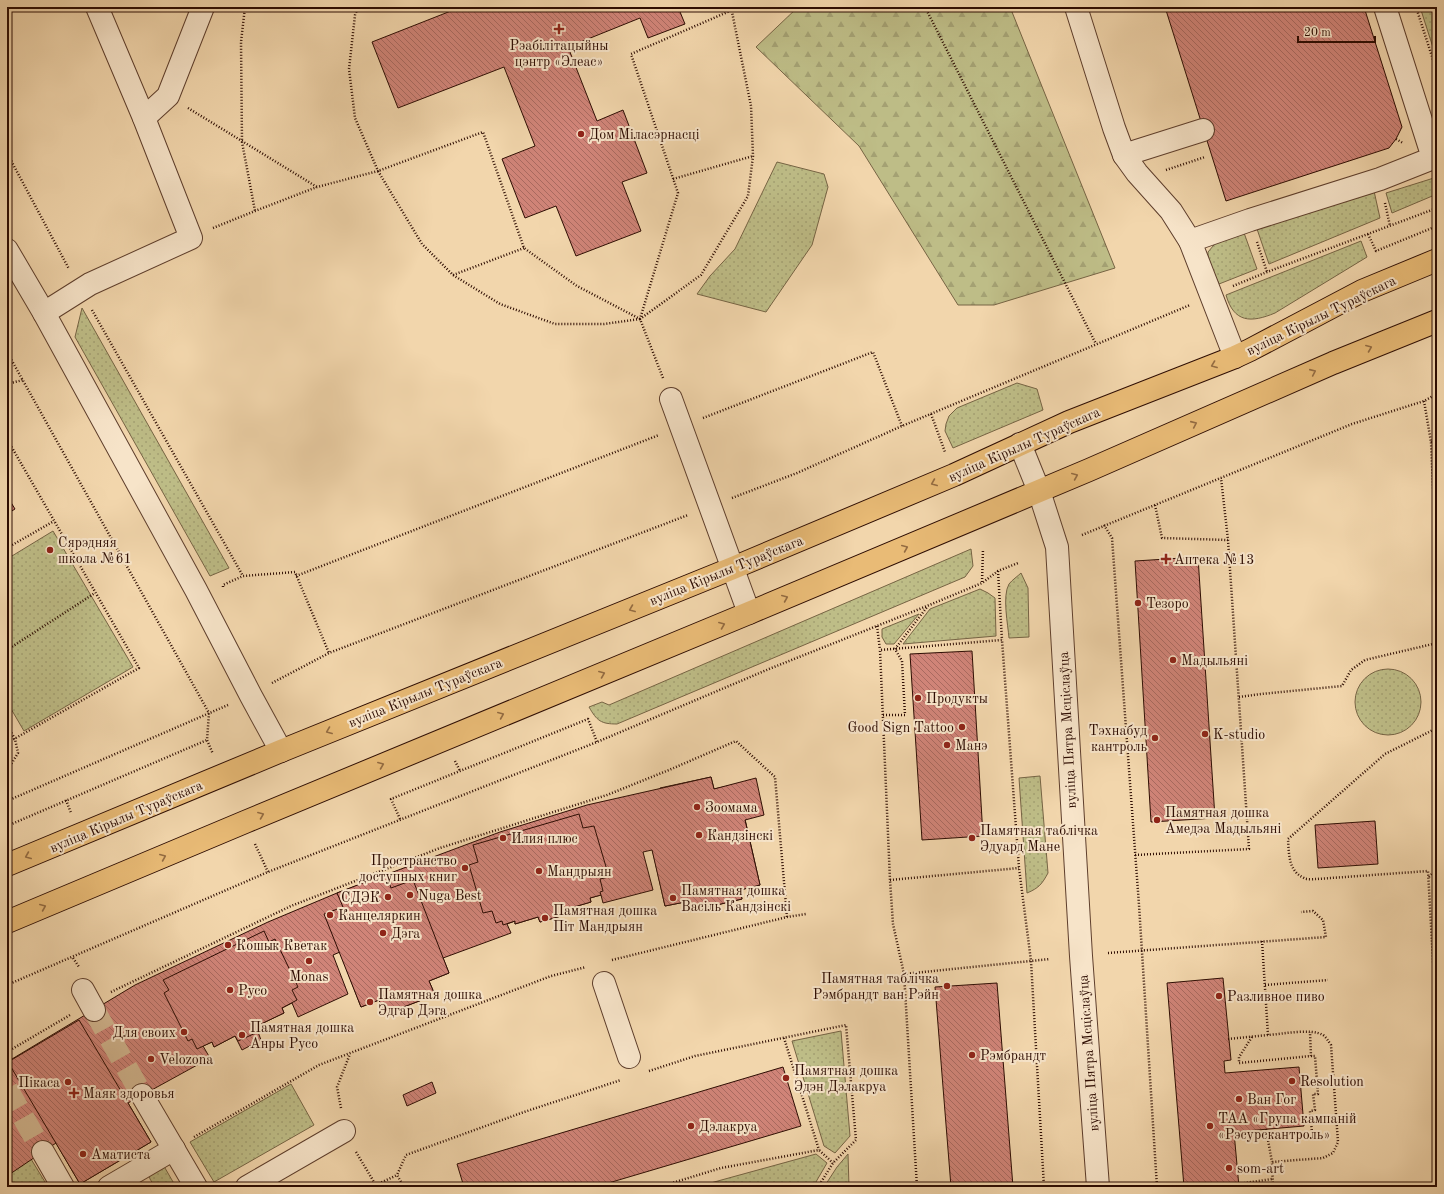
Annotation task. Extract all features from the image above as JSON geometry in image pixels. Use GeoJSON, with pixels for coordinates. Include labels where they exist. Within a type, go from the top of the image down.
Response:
{"type":"FeatureCollection","features":[{"type":"Feature","properties":{"kind":"main road","name":"вуліца Кірылы Тураўскага"},"geometry":{"type":"LineString","coordinates":[[7,865],[281,751],[733,568],[954,474],[1068,422],[1235,357],[1362,291],[1437,260]]}},
{"type":"Feature","properties":{"kind":"main road"},"geometry":{"type":"LineString","coordinates":[[7,922],[259,816],[749,614],[1039,491],[1333,363],[1437,321]]}},
{"type":"Feature","properties":{"kind":"street"},"geometry":{"type":"LineString","coordinates":[[44,313],[80,290],[191,238],[144,118],[98,7]]}},
{"type":"Feature","properties":{"kind":"street"},"geometry":{"type":"LineString","coordinates":[[144,118],[168,96],[204,7]]}},
{"type":"Feature","properties":{"kind":"street"},"geometry":{"type":"LineString","coordinates":[[1076,7],[1124,155],[1137,173],[1171,211],[1190,241],[1235,357]]}},
{"type":"Feature","properties":{"kind":"street"},"geometry":{"type":"LineString","coordinates":[[1190,241],[1250,220],[1380,179],[1433,158],[1385,7]]}},
{"type":"Feature","properties":{"kind":"street"},"geometry":{"type":"LineString","coordinates":[[1124,155],[1203,130]]}},
{"type":"Feature","properties":{"kind":"street"},"geometry":{"type":"LineString","coordinates":[[7,250],[44,313],[196,590],[281,751]]}},
{"type":"Feature","properties":{"kind":"street"},"geometry":{"type":"LineString","coordinates":[[671,399],[749,614]]}},
{"type":"Feature","properties":{"kind":"street","name":"вуліца Пятра Мсціслаўца"},"geometry":{"type":"LineString","coordinates":[[1020,444],[1039,491],[1057,547],[1080,956],[1098,1187]]}},
{"type":"Feature","properties":{"kind":"street"},"geometry":{"type":"LineString","coordinates":[[605,972],[634,1069]]}},
{"type":"Feature","properties":{"kind":"street"},"geometry":{"type":"LineString","coordinates":[[142,1095],[196,1187]]}},
{"type":"Feature","properties":{"kind":"street"},"geometry":{"type":"LineString","coordinates":[[247,1187],[344,1131]]}},
{"type":"Feature","properties":{"kind":"street"},"geometry":{"type":"LineString","coordinates":[[109,1187],[174,1149]]}},
{"type":"Feature","properties":{"kind":"street"},"geometry":{"type":"LineString","coordinates":[[42,1152],[63,1187]]}},
{"type":"Feature","properties":{"kind":"path"},"geometry":{"type":"LineString","coordinates":[[245,7],[241,49],[242,142],[255,211]]}},
{"type":"Feature","properties":{"kind":"path"},"geometry":{"type":"LineString","coordinates":[[358,7],[355,15],[349,69],[355,118],[378,171],[422,244],[453,275],[500,304],[555,324],[604,324],[640,319],[701,275],[748,196],[754,156],[751,106],[732,8]]}},
{"type":"Feature","properties":{"kind":"path"},"geometry":{"type":"LineString","coordinates":[[671,399],[640,319],[678,193],[631,54],[732,8],[739,7]]}},
{"type":"Feature","properties":{"kind":"path"},"geometry":{"type":"LineString","coordinates":[[925,7],[1096,344]]}},
{"type":"Feature","properties":{"kind":"path"},"geometry":{"type":"LineString","coordinates":[[1416,7],[1437,72]]}},
{"type":"Feature","properties":{"kind":"path"},"geometry":{"type":"LineString","coordinates":[[168,96],[317,187]]}},
{"type":"Feature","properties":{"kind":"path"},"geometry":{"type":"LineString","coordinates":[[191,238],[317,187],[378,171],[483,132],[524,248],[577,286],[640,319]]}},
{"type":"Feature","properties":{"kind":"path"},"geometry":{"type":"LineString","coordinates":[[1396,139],[1403,144]]}},
{"type":"Feature","properties":{"kind":"path"},"geometry":{"type":"LineString","coordinates":[[7,153],[80,290],[243,576],[294,572],[329,653]]}},
{"type":"Feature","properties":{"kind":"path"},"geometry":{"type":"LineString","coordinates":[[1165,170],[1212,155]]}},
{"type":"Feature","properties":{"kind":"path"},"geometry":{"type":"LineString","coordinates":[[673,179],[754,156]]}},
{"type":"Feature","properties":{"kind":"path"},"geometry":{"type":"LineString","coordinates":[[7,802],[251,696],[268,685],[329,653],[797,473],[902,426],[1267,272],[1437,208]]}},
{"type":"Feature","properties":{"kind":"path"},"geometry":{"type":"LineString","coordinates":[[1368,233],[1376,251],[1437,226]]}},
{"type":"Feature","properties":{"kind":"path"},"geometry":{"type":"LineString","coordinates":[[453,275],[524,248]]}},
{"type":"Feature","properties":{"kind":"path"},"geometry":{"type":"LineString","coordinates":[[7,352],[209,713],[207,740],[213,755]]}},
{"type":"Feature","properties":{"kind":"path"},"geometry":{"type":"LineString","coordinates":[[296,576],[873,352],[902,426]]}},
{"type":"Feature","properties":{"kind":"path"},"geometry":{"type":"LineString","coordinates":[[7,384],[23,380]]}},
{"type":"Feature","properties":{"kind":"path"},"geometry":{"type":"LineString","coordinates":[[1082,535],[1352,424],[1424,401],[1437,394]]}},
{"type":"Feature","properties":{"kind":"path"},"geometry":{"type":"LineString","coordinates":[[1424,401],[1431,442],[1437,537]]}},
{"type":"Feature","properties":{"kind":"path"},"geometry":{"type":"LineString","coordinates":[[931,414],[945,452]]}},
{"type":"Feature","properties":{"kind":"path"},"geometry":{"type":"LineString","coordinates":[[7,439],[138,668],[7,743]]}},
{"type":"Feature","properties":{"kind":"path"},"geometry":{"type":"LineString","coordinates":[[1431,442],[1437,439]]}},
{"type":"Feature","properties":{"kind":"path"},"geometry":{"type":"LineString","coordinates":[[1135,855],[1249,849],[1228,540],[1221,478]]}},
{"type":"Feature","properties":{"kind":"path"},"geometry":{"type":"LineString","coordinates":[[1155,505],[1162,538],[1228,540]]}},
{"type":"Feature","properties":{"kind":"path"},"geometry":{"type":"LineString","coordinates":[[7,548],[54,521]]}},
{"type":"Feature","properties":{"kind":"path"},"geometry":{"type":"LineString","coordinates":[[1104,525],[1112,538],[1139,905],[1157,1187]]}},
{"type":"Feature","properties":{"kind":"path"},"geometry":{"type":"LineString","coordinates":[[982,583],[983,549]]}},
{"type":"Feature","properties":{"kind":"path"},"geometry":{"type":"LineString","coordinates":[[7,985],[268,872],[597,742],[769,669],[927,606],[982,583],[998,571],[1018,563]]}},
{"type":"Feature","properties":{"kind":"path"},"geometry":{"type":"LineString","coordinates":[[998,571],[1020,868],[1031,961],[1044,1187]]}},
{"type":"Feature","properties":{"kind":"path"},"geometry":{"type":"LineString","coordinates":[[7,650],[96,593]]}},
{"type":"Feature","properties":{"kind":"path"},"geometry":{"type":"LineString","coordinates":[[895,649],[927,606]]}},
{"type":"Feature","properties":{"kind":"path"},"geometry":{"type":"LineString","coordinates":[[878,626],[893,924],[904,974],[917,1187]]}},
{"type":"Feature","properties":{"kind":"path"},"geometry":{"type":"LineString","coordinates":[[880,650],[1002,640]]}},
{"type":"Feature","properties":{"kind":"path"},"geometry":{"type":"LineString","coordinates":[[1239,697],[1342,686],[1351,670],[1365,660],[1437,643]]}},
{"type":"Feature","properties":{"kind":"path"},"geometry":{"type":"LineString","coordinates":[[883,715],[905,715],[902,661],[895,649]]}},
{"type":"Feature","properties":{"kind":"path"},"geometry":{"type":"LineString","coordinates":[[400,819],[391,799],[588,719],[597,742]]}},
{"type":"Feature","properties":{"kind":"path"},"geometry":{"type":"LineString","coordinates":[[7,725],[15,739],[18,753],[7,771]]}},
{"type":"Feature","properties":{"kind":"path"},"geometry":{"type":"LineString","coordinates":[[1437,728],[1385,754],[1288,839],[1289,860],[1296,872],[1305,878],[1317,879],[1428,871],[1437,1033]]}},
{"type":"Feature","properties":{"kind":"path"},"geometry":{"type":"LineString","coordinates":[[7,826],[207,740]]}},
{"type":"Feature","properties":{"kind":"path"},"geometry":{"type":"LineString","coordinates":[[7,1052],[89,1001],[292,906],[440,848],[607,795],[736,741],[775,777],[787,917]]}},
{"type":"Feature","properties":{"kind":"path"},"geometry":{"type":"LineString","coordinates":[[254,842],[268,872]]}},
{"type":"Feature","properties":{"kind":"path"},"geometry":{"type":"LineString","coordinates":[[890,880],[1020,868]]}},
{"type":"Feature","properties":{"kind":"path"},"geometry":{"type":"LineString","coordinates":[[1428,877],[1437,868]]}},
{"type":"Feature","properties":{"kind":"path"},"geometry":{"type":"LineString","coordinates":[[1108,953],[1326,937],[1323,920],[1314,911],[1301,912]]}},
{"type":"Feature","properties":{"kind":"path"},"geometry":{"type":"LineString","coordinates":[[605,972],[787,917],[806,914]]}},
{"type":"Feature","properties":{"kind":"path"},"geometry":{"type":"LineString","coordinates":[[1262,942],[1268,1035]]}},
{"type":"Feature","properties":{"kind":"path"},"geometry":{"type":"LineString","coordinates":[[904,974],[1050,959]]}},
{"type":"Feature","properties":{"kind":"path"},"geometry":{"type":"LineString","coordinates":[[174,1149],[319,1065],[551,976],[590,966]]}},
{"type":"Feature","properties":{"kind":"path"},"geometry":{"type":"LineString","coordinates":[[1265,985],[1328,980]]}},
{"type":"Feature","properties":{"kind":"path"},"geometry":{"type":"LineString","coordinates":[[350,1053],[337,1086],[344,1131],[376,1186],[397,1175],[406,1155],[524,1112],[634,1069],[846,1025],[856,1140],[833,1163],[818,1187]]}},
{"type":"Feature","properties":{"kind":"path"},"geometry":{"type":"LineString","coordinates":[[1310,1032],[1311,1056]]}},
{"type":"Feature","properties":{"kind":"path"},"geometry":{"type":"LineString","coordinates":[[1228,1039],[1310,1032],[1321,1034],[1327,1039],[1330,1045],[1338,1142],[1333,1153],[1323,1158],[1272,1162]]}},
{"type":"Feature","properties":{"kind":"path"},"geometry":{"type":"LineString","coordinates":[[1252,1037],[1239,1057],[1239,1063],[1315,1056],[1318,1094],[1314,1094],[1315,1110],[1310,1111],[1312,1133],[1268,1137]]}},
{"type":"Feature","properties":{"kind":"path"},"geometry":{"type":"LineString","coordinates":[[784,1038],[819,1150],[833,1163]]}},
{"type":"Feature","properties":{"kind":"path"},"geometry":{"type":"LineString","coordinates":[[1266,1129],[1272,1162],[1273,1187]]}},
{"type":"Feature","properties":{"kind":"path"},"geometry":{"type":"LineString","coordinates":[[659,1187],[721,1168],[819,1150]]}},
{"type":"Feature","properties":{"kind":"path"},"geometry":{"type":"LineString","coordinates":[[397,1175],[404,1187]]}},
{"type":"Feature","properties":{"kind":"path"},"geometry":{"type":"LineString","coordinates":[[1238,1184],[1272,1179]]}},
{"type":"Feature","properties":{"kind":"green space"},"geometry":{"type":"Polygon","coordinates":[[[798,7],[1010,7],[1115,268],[994,305],[958,305],[859,146],[756,47],[798,7]]]}},
{"type":"Feature","properties":{"kind":"green space"},"geometry":{"type":"Polygon","coordinates":[[[1420,7],[1437,7],[1437,60],[1420,7]]]}},
{"type":"Feature","properties":{"kind":"green space"},"geometry":{"type":"Polygon","coordinates":[[[777,162],[824,174],[828,187],[812,245],[766,312],[697,294],[710,276],[735,249],[777,162]]]}},
{"type":"Feature","properties":{"kind":"green space"},"geometry":{"type":"Polygon","coordinates":[[[1437,177],[1437,194],[1392,213],[1386,193],[1437,177]]]}},
{"type":"Feature","properties":{"kind":"green space"},"geometry":{"type":"Polygon","coordinates":[[[1374,191],[1380,218],[1269,264],[1256,226],[1374,191]]]}},
{"type":"Feature","properties":{"kind":"green space"},"geometry":{"type":"Polygon","coordinates":[[[1243,230],[1257,269],[1219,284],[1208,261],[1208,252],[1219,239],[1243,230]]]}},
{"type":"Feature","properties":{"kind":"green space"},"geometry":{"type":"Polygon","coordinates":[[[1361,241],[1367,257],[1275,313],[1258,318],[1244,318],[1239,316],[1229,304],[1226,295],[1361,241]]]}},
{"type":"Feature","properties":{"kind":"green space"},"geometry":{"type":"Polygon","coordinates":[[[82,308],[229,568],[210,576],[75,337],[82,308]]]}},
{"type":"Feature","properties":{"kind":"green space"},"geometry":{"type":"Polygon","coordinates":[[[1017,383],[1037,389],[1043,410],[953,448],[945,431],[949,416],[957,408],[1017,383]]]}},
{"type":"Feature","properties":{"kind":"green space"},"geometry":{"type":"Polygon","coordinates":[[[53,531],[133,667],[24,731],[7,702],[7,559],[53,531]]]}},
{"type":"Feature","properties":{"kind":"green space"},"geometry":{"type":"Polygon","coordinates":[[[971,549],[973,566],[965,577],[617,724],[600,721],[594,716],[589,707],[602,702],[609,705],[971,549]]]}},
{"type":"Feature","properties":{"kind":"green space"},"geometry":{"type":"Polygon","coordinates":[[[1021,573],[1028,588],[1029,637],[1009,638],[1006,603],[1007,589],[1009,584],[1021,573]]]}},
{"type":"Feature","properties":{"kind":"green space"},"geometry":{"type":"Polygon","coordinates":[[[980,589],[995,598],[996,636],[903,644],[930,609],[980,589]]]}},
{"type":"Feature","properties":{"kind":"green space"},"geometry":{"type":"Polygon","coordinates":[[[919,614],[894,644],[886,644],[882,637],[882,629],[919,614]]]}},
{"type":"Feature","properties":{"kind":"green space"},"geometry":{"type":"Polygon","coordinates":[[[1388,669],[1401,672],[1411,679],[1418,689],[1421,702],[1418,715],[1411,725],[1401,732],[1388,735],[1375,732],[1365,725],[1358,715],[1355,702],[1358,689],[1365,679],[1375,672],[1388,669]]]}},
{"type":"Feature","properties":{"kind":"green space"},"geometry":{"type":"Polygon","coordinates":[[[1040,776],[1048,873],[1040,885],[1027,893],[1019,778],[1040,776]]]}},
{"type":"Feature","properties":{"kind":"green space"},"geometry":{"type":"Polygon","coordinates":[[[841,1031],[850,1136],[835,1153],[824,1146],[792,1041],[841,1031]]]}},
{"type":"Feature","properties":{"kind":"green space"},"geometry":{"type":"Polygon","coordinates":[[[291,1084],[314,1125],[214,1182],[190,1142],[291,1084]]]}},
{"type":"Feature","properties":{"kind":"green space"},"geometry":{"type":"Polygon","coordinates":[[[816,1154],[827,1163],[813,1187],[696,1187],[816,1154]]]}},
{"type":"Feature","properties":{"kind":"green space"},"geometry":{"type":"Polygon","coordinates":[[[848,1154],[849,1187],[824,1187],[837,1167],[848,1154]]]}},
{"type":"Feature","properties":{"kind":"green space"},"geometry":{"type":"Polygon","coordinates":[[[158,1156],[176,1187],[155,1187],[150,1179],[146,1165],[158,1156]]]}},
{"type":"Feature","properties":{"kind":"green space"},"geometry":{"type":"Polygon","coordinates":[[[31,1159],[45,1182],[44,1187],[7,1187],[7,1168],[31,1159]]]}},
{"type":"Feature","properties":{"kind":"building","name":"Дом Міласэрнасці"},"geometry":{"type":"Polygon","coordinates":[[[461,7],[678,7],[685,24],[648,38],[640,18],[568,47],[597,121],[623,110],[647,173],[622,182],[641,231],[576,256],[556,206],[525,218],[502,159],[535,146],[504,67],[398,108],[372,42],[461,7]]]}},
{"type":"Feature","properties":{"kind":"building"},"geometry":{"type":"Polygon","coordinates":[[[1165,7],[1364,7],[1402,127],[1396,139],[1389,148],[1226,201],[1165,7]]]}},
{"type":"Feature","properties":{"kind":"building"},"geometry":{"type":"Polygon","coordinates":[[[7,496],[15,509],[7,514],[7,496]]]}},
{"type":"Feature","properties":{"kind":"building","name":"Мадыльяні"},"geometry":{"type":"Polygon","coordinates":[[[1198,557],[1215,818],[1151,822],[1135,561],[1198,557]]]}},
{"type":"Feature","properties":{"kind":"building","name":"Манэ"},"geometry":{"type":"Polygon","coordinates":[[[972,651],[983,836],[922,840],[910,654],[972,651]]]}},
{"type":"Feature","properties":{"kind":"building","name":"Кандзінскі"},"geometry":{"type":"Polygon","coordinates":[[[711,777],[714,789],[737,784],[760,885],[740,890],[742,899],[687,912],[685,902],[665,906],[643,808],[664,803],[660,788],[711,777]]]}},
{"type":"Feature","properties":{"kind":"building"},"geometry":{"type":"Polygon","coordinates":[[[711,777],[714,789],[756,778],[764,815],[745,820],[760,885],[740,890],[742,899],[687,912],[685,902],[665,906],[652,850],[643,852],[653,890],[603,903],[601,895],[590,898],[591,902],[567,909],[568,914],[540,922],[538,917],[515,924],[515,921],[507,924],[511,933],[443,958],[449,973],[429,981],[435,995],[385,1014],[379,1000],[361,1007],[340,952],[333,955],[348,994],[298,1017],[292,1003],[282,1008],[284,1013],[261,1024],[263,1029],[258,1032],[261,1040],[242,1050],[235,1036],[214,1047],[212,1042],[203,1046],[210,1058],[128,1103],[151,1142],[80,1184],[56,1143],[7,1176],[7,1062],[135,985],[268,922],[337,893],[500,832],[587,805],[711,777]]]}},
{"type":"Feature","properties":{"kind":"building","name":"Мандрыян"},"geometry":{"type":"Polygon","coordinates":[[[579,814],[583,828],[594,826],[609,877],[600,879],[603,891],[600,892],[601,895],[590,898],[591,902],[567,909],[568,914],[540,922],[538,917],[515,924],[515,921],[503,925],[502,921],[496,923],[492,911],[483,913],[469,865],[478,862],[473,845],[579,814]]]}},
{"type":"Feature","properties":{"kind":"building"},"geometry":{"type":"Polygon","coordinates":[[[1375,821],[1378,864],[1318,868],[1315,825],[1375,821]]]}},
{"type":"Feature","properties":{"kind":"building","name":"Дэга"},"geometry":{"type":"Polygon","coordinates":[[[386,874],[391,888],[413,880],[449,973],[429,981],[435,995],[385,1014],[379,1000],[361,1007],[324,914],[343,907],[337,893],[386,874]]]}},
{"type":"Feature","properties":{"kind":"building","name":"Русо"},"geometry":{"type":"Polygon","coordinates":[[[264,931],[269,942],[275,939],[298,987],[292,990],[297,1000],[282,1008],[284,1013],[261,1024],[263,1029],[258,1032],[238,1041],[235,1036],[214,1047],[212,1042],[197,1049],[192,1039],[188,1041],[164,993],[169,990],[163,980],[264,931]]]}},
{"type":"Feature","properties":{"kind":"building","name":"Ван Гог"},"geometry":{"type":"Polygon","coordinates":[[[1223,978],[1231,1060],[1224,1061],[1225,1073],[1299,1067],[1304,1126],[1234,1132],[1239,1187],[1184,1187],[1167,983],[1223,978]]]}},
{"type":"Feature","properties":{"kind":"building","name":"Рэмбрандт"},"geometry":{"type":"Polygon","coordinates":[[[997,983],[1013,1187],[951,1187],[935,987],[997,983]]]}},
{"type":"Feature","properties":{"kind":"building","name":"Пікаса"},"geometry":{"type":"Polygon","coordinates":[[[79,1020],[151,1142],[80,1184],[8,1062],[79,1020]]]}},
{"type":"Feature","properties":{"kind":"building","name":"Дэлакруа"},"geometry":{"type":"Polygon","coordinates":[[[783,1067],[801,1126],[595,1187],[464,1187],[457,1164],[783,1067]]]}},
{"type":"Feature","properties":{"kind":"building"},"geometry":{"type":"Polygon","coordinates":[[[432,1082],[436,1093],[407,1106],[403,1095],[432,1082]]]}},
{"type":"Feature","properties":{"kind":"tunnel"},"geometry":{"type":"LineString","coordinates":[[94,1010],[142,1095]]}},
{"type":"Feature","properties":{"kind":"tunnel"},"geometry":{"type":"LineString","coordinates":[[7,1089],[43,1152]]}},
{"type":"Feature","properties":{"kind":"place","name":"Рэабілітацыйны цэнтр «Элеас»"},"geometry":{"type":"Point","coordinates":[559,29]}},
{"type":"Feature","properties":{"kind":"place","name":"Дом Міласэрнасці"},"geometry":{"type":"Point","coordinates":[581,134]}},
{"type":"Feature","properties":{"kind":"place","name":"Сярэдняя школа №61"},"geometry":{"type":"Point","coordinates":[50,550]}},
{"type":"Feature","properties":{"kind":"place","name":"Аптека №13"},"geometry":{"type":"Point","coordinates":[1166,559]}},
{"type":"Feature","properties":{"kind":"place","name":"Тезоро"},"geometry":{"type":"Point","coordinates":[1138,603]}},
{"type":"Feature","properties":{"kind":"place","name":"Мадыльяні"},"geometry":{"type":"Point","coordinates":[1173,660]}},
{"type":"Feature","properties":{"kind":"place","name":"Продукты"},"geometry":{"type":"Point","coordinates":[918,698]}},
{"type":"Feature","properties":{"kind":"place","name":"Good Sign Tattoo"},"geometry":{"type":"Point","coordinates":[962,727]}},
{"type":"Feature","properties":{"kind":"place","name":"K-studio"},"geometry":{"type":"Point","coordinates":[1205,734]}},
{"type":"Feature","properties":{"kind":"place","name":"Тэхнабуд кантроль"},"geometry":{"type":"Point","coordinates":[1155,738]}},
{"type":"Feature","properties":{"kind":"place","name":"Манэ"},"geometry":{"type":"Point","coordinates":[947,745]}},
{"type":"Feature","properties":{"kind":"place","name":"Зоомама"},"geometry":{"type":"Point","coordinates":[697,807]}},
{"type":"Feature","properties":{"kind":"place","name":"Памятная дошка Амедэа Мадыльяні"},"geometry":{"type":"Point","coordinates":[1157,820]}},
{"type":"Feature","properties":{"kind":"place","name":"Кандзінскі"},"geometry":{"type":"Point","coordinates":[699,835]}},
{"type":"Feature","properties":{"kind":"place","name":"Илия плюс"},"geometry":{"type":"Point","coordinates":[503,838]}},
{"type":"Feature","properties":{"kind":"place","name":"Памятная таблічка Эдуард Мане"},"geometry":{"type":"Point","coordinates":[972,838]}},
{"type":"Feature","properties":{"kind":"place","name":"Пространство доступных книг"},"geometry":{"type":"Point","coordinates":[465,868]}},
{"type":"Feature","properties":{"kind":"place","name":"Мандрыян"},"geometry":{"type":"Point","coordinates":[539,871]}},
{"type":"Feature","properties":{"kind":"place","name":"Nuga Best"},"geometry":{"type":"Point","coordinates":[410,895]}},
{"type":"Feature","properties":{"kind":"place","name":"СДЭК"},"geometry":{"type":"Point","coordinates":[388,897]}},
{"type":"Feature","properties":{"kind":"place","name":"Памятная дошка Васіль Кандзінскі"},"geometry":{"type":"Point","coordinates":[673,898]}},
{"type":"Feature","properties":{"kind":"place","name":"Канцеляркин"},"geometry":{"type":"Point","coordinates":[330,915]}},
{"type":"Feature","properties":{"kind":"place","name":"Памятная дошка Піт Мандрыян"},"geometry":{"type":"Point","coordinates":[545,918]}},
{"type":"Feature","properties":{"kind":"place","name":"Дэга"},"geometry":{"type":"Point","coordinates":[383,933]}},
{"type":"Feature","properties":{"kind":"place","name":"Кошык Кветак"},"geometry":{"type":"Point","coordinates":[228,945]}},
{"type":"Feature","properties":{"kind":"place","name":"Monas"},"geometry":{"type":"Point","coordinates":[309,961]}},
{"type":"Feature","properties":{"kind":"place","name":"Памятная таблічка Рэмбрандт ван Рэйн"},"geometry":{"type":"Point","coordinates":[947,986]}},
{"type":"Feature","properties":{"kind":"place","name":"Русо"},"geometry":{"type":"Point","coordinates":[230,990]}},
{"type":"Feature","properties":{"kind":"place","name":"Разливное пиво"},"geometry":{"type":"Point","coordinates":[1219,996]}},
{"type":"Feature","properties":{"kind":"place","name":"Памятная дошка Эдгар Дэга"},"geometry":{"type":"Point","coordinates":[370,1002]}},
{"type":"Feature","properties":{"kind":"place","name":"Для своих"},"geometry":{"type":"Point","coordinates":[184,1032]}},
{"type":"Feature","properties":{"kind":"place","name":"Памятная дошка Анры Русо"},"geometry":{"type":"Point","coordinates":[242,1035]}},
{"type":"Feature","properties":{"kind":"place","name":"Рэмбрандт"},"geometry":{"type":"Point","coordinates":[972,1055]}},
{"type":"Feature","properties":{"kind":"place","name":"Velozona"},"geometry":{"type":"Point","coordinates":[151,1059]}},
{"type":"Feature","properties":{"kind":"place","name":"Памятная дошка Эдэн Дэлакруа"},"geometry":{"type":"Point","coordinates":[786,1078]}},
{"type":"Feature","properties":{"kind":"place","name":"Resolution"},"geometry":{"type":"Point","coordinates":[1292,1081]}},
{"type":"Feature","properties":{"kind":"place","name":"Пікаса"},"geometry":{"type":"Point","coordinates":[68,1082]}},
{"type":"Feature","properties":{"kind":"place","name":"Маяк здоровья"},"geometry":{"type":"Point","coordinates":[74,1093]}},
{"type":"Feature","properties":{"kind":"place","name":"Ван Гог"},"geometry":{"type":"Point","coordinates":[1239,1099]}},
{"type":"Feature","properties":{"kind":"place","name":"Дэлакруа"},"geometry":{"type":"Point","coordinates":[691,1126]}},
{"type":"Feature","properties":{"kind":"place","name":"ТАА «Група кампаній «Рэсурскантроль»"},"geometry":{"type":"Point","coordinates":[1210,1126]}},
{"type":"Feature","properties":{"kind":"place","name":"Аматиста"},"geometry":{"type":"Point","coordinates":[83,1154]}},
{"type":"Feature","properties":{"kind":"place","name":"som-art"},"geometry":{"type":"Point","coordinates":[1229,1168]}}]}
